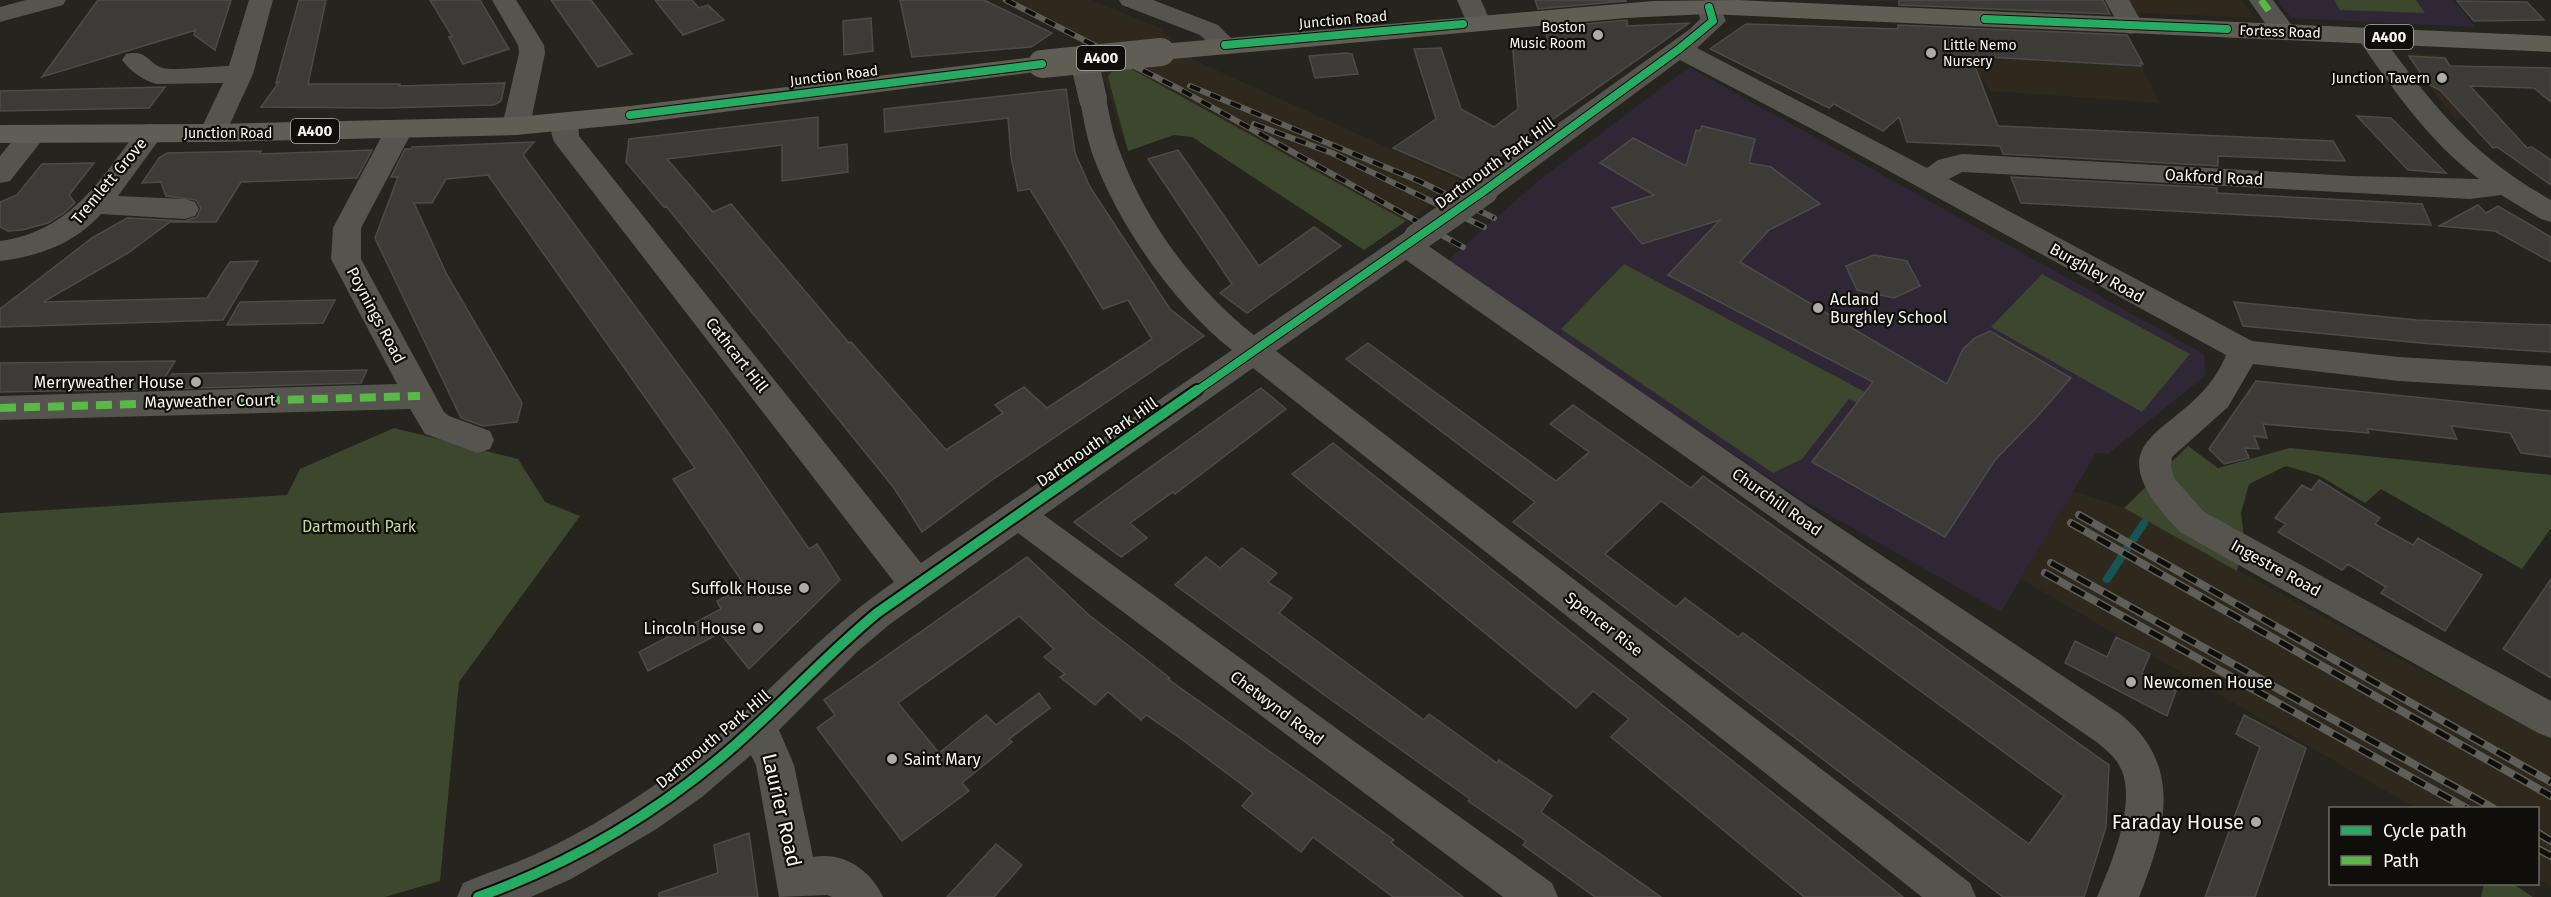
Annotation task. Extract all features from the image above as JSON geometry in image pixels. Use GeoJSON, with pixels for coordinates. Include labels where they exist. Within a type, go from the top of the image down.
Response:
{"type":"FeatureCollection","features":[{"type":"Feature","properties":{"kind":"main road","name":"Junction Road"},"geometry":{"type":"LineString","coordinates":[[0,134],[213,133],[516,126],[1042,64],[1225,45],[1474,11],[1724,4]]}},
{"type":"Feature","properties":{"kind":"main road","name":"Fortess Road"},"geometry":{"type":"LineString","coordinates":[[1724,4],[1761,10],[2551,44]]}},
{"type":"Feature","properties":{"kind":"street"},"geometry":{"type":"LineString","coordinates":[[0,15],[54,0]]}},
{"type":"Feature","properties":{"kind":"street"},"geometry":{"type":"LineString","coordinates":[[213,133],[240,74],[261,0]]}},
{"type":"Feature","properties":{"kind":"street"},"geometry":{"type":"LineString","coordinates":[[504,0],[531,45],[532,53],[516,126]]}},
{"type":"Feature","properties":{"kind":"street"},"geometry":{"type":"LineString","coordinates":[[1131,0],[1209,30],[1225,45]]}},
{"type":"Feature","properties":{"kind":"street"},"geometry":{"type":"LineString","coordinates":[[2117,0],[2131,26]]}},
{"type":"Feature","properties":{"kind":"street"},"geometry":{"type":"LineString","coordinates":[[2260,0],[2283,31]]}},
{"type":"Feature","properties":{"kind":"street","name":"Dartmouth Park Hill"},"geometry":{"type":"LineString","coordinates":[[478,897],[566,861],[619,831],[686,784],[753,729],[850,635],[917,585],[1484,191],[1679,49],[1713,21],[1724,4]]}},
{"type":"Feature","properties":{"kind":"street"},"geometry":{"type":"LineString","coordinates":[[2369,36],[2411,93],[2450,139],[2506,185],[2551,212]]}},
{"type":"Feature","properties":{"kind":"street","name":"Burghley Road"},"geometry":{"type":"LineString","coordinates":[[1679,49],[1803,112],[2243,350],[2259,354],[2399,369],[2551,378]]}},
{"type":"Feature","properties":{"kind":"street"},"geometry":{"type":"LineString","coordinates":[[135,60],[158,76],[240,74]]}},
{"type":"Feature","properties":{"kind":"street","name":"Spencer Rise"},"geometry":{"type":"LineString","coordinates":[[1084,60],[1106,153],[1120,185],[1133,209],[1197,298],[1221,324],[1954,897]]}},
{"type":"Feature","properties":{"kind":"street","name":"Cathcart Hill"},"geometry":{"type":"LineString","coordinates":[[565,122],[566,136],[917,585]]}},
{"type":"Feature","properties":{"kind":"street","name":"Poynings Road"},"geometry":{"type":"LineString","coordinates":[[399,130],[347,228],[345,253],[348,265],[437,425],[478,440]]}},
{"type":"Feature","properties":{"kind":"street","name":"Tremlett Grove"},"geometry":{"type":"LineString","coordinates":[[0,251],[33,245],[63,233],[83,218],[150,133]]}},
{"type":"Feature","properties":{"kind":"street"},"geometry":{"type":"LineString","coordinates":[[0,174],[33,134]]}},
{"type":"Feature","properties":{"kind":"street","name":"Oakford Road"},"geometry":{"type":"LineString","coordinates":[[1930,182],[1940,170],[1949,165],[1962,163],[2470,190],[2506,185]]}},
{"type":"Feature","properties":{"kind":"street"},"geometry":{"type":"LineString","coordinates":[[94,204],[185,209]]}},
{"type":"Feature","properties":{"kind":"street","name":"Churchill Road"},"geometry":{"type":"LineString","coordinates":[[1412,241],[1810,525],[2094,717],[2123,741],[2140,765],[2144,784],[2143,810],[2135,853],[2118,897]]}},
{"type":"Feature","properties":{"kind":"street","name":"Ingestre Road"},"geometry":{"type":"LineString","coordinates":[[2243,350],[2233,378],[2205,411],[2163,445],[2156,454],[2156,477],[2172,502],[2192,522],[2551,721]]}},
{"type":"Feature","properties":{"kind":"street","name":"Mayweather Court"},"geometry":{"type":"LineString","coordinates":[[0,408],[420,396]]}},
{"type":"Feature","properties":{"kind":"street","name":"Chetwynd Road"},"geometry":{"type":"LineString","coordinates":[[1019,515],[1337,753],[1537,897]]}},
{"type":"Feature","properties":{"kind":"street","name":"Laurier Road"},"geometry":{"type":"LineString","coordinates":[[753,729],[765,742],[775,765],[799,888]]}},
{"type":"Feature","properties":{"kind":"street"},"geometry":{"type":"LineString","coordinates":[[799,888],[829,873],[845,881],[862,897]]}},
{"type":"Feature","properties":{"kind":"shaded area"},"geometry":{"type":"Polygon","coordinates":[[[999,0],[1092,0],[1160,28],[1194,60],[1464,182],[1364,250],[1192,137],[1174,135],[1128,151],[1097,58],[1081,43],[999,0]]]}},
{"type":"Feature","properties":{"kind":"shaded area"},"geometry":{"type":"Polygon","coordinates":[[[1853,0],[2242,0],[2255,18],[1853,0]]]}},
{"type":"Feature","properties":{"kind":"shaded area"},"geometry":{"type":"Polygon","coordinates":[[[2277,0],[2453,0],[2474,27],[2291,18],[2277,0]]]}},
{"type":"Feature","properties":{"kind":"shaded area"},"geometry":{"type":"Polygon","coordinates":[[[1746,24],[2021,34],[2140,63],[2159,103],[1989,91],[1984,79],[1777,82],[1711,50],[1746,24]]]}},
{"type":"Feature","properties":{"kind":"shaded area"},"geometry":{"type":"Polygon","coordinates":[[[2406,53],[2443,55],[2487,120],[2455,118],[2406,53]]]}},
{"type":"Feature","properties":{"kind":"shaded area","name":"Acland Burghley School"},"geometry":{"type":"Polygon","coordinates":[[[1689,67],[2204,354],[2206,375],[2108,454],[2096,453],[2001,612],[1801,499],[1446,262],[1538,181],[1689,67]]]}},
{"type":"Feature","properties":{"kind":"shaded area"},"geometry":{"type":"Polygon","coordinates":[[[2073,491],[2124,508],[2402,660],[2551,737],[2551,887],[2539,880],[2539,807],[2413,807],[2021,579],[2073,491]]]}},
{"type":"Feature","properties":{"kind":"green space"},"geometry":{"type":"Polygon","coordinates":[[[2334,0],[2416,0],[2425,13],[2340,10],[2334,0]]]}},
{"type":"Feature","properties":{"kind":"green space"},"geometry":{"type":"Polygon","coordinates":[[[1128,67],[1406,221],[1364,250],[1192,137],[1174,135],[1128,151],[1108,77],[1113,69],[1128,67]]]}},
{"type":"Feature","properties":{"kind":"green space"},"geometry":{"type":"Polygon","coordinates":[[[1624,264],[1865,392],[1857,403],[1849,399],[1802,459],[1773,473],[1561,329],[1624,264]]]}},
{"type":"Feature","properties":{"kind":"green space"},"geometry":{"type":"Polygon","coordinates":[[[2042,274],[2190,354],[2142,412],[1991,327],[2042,274]]]}},
{"type":"Feature","properties":{"kind":"green space","name":"Dartmouth Park"},"geometry":{"type":"Polygon","coordinates":[[[394,428],[518,459],[545,502],[580,516],[459,682],[440,881],[385,897],[0,897],[0,513],[287,495],[300,469],[394,428]]]}},
{"type":"Feature","properties":{"kind":"green space"},"geometry":{"type":"Polygon","coordinates":[[[2188,446],[2218,468],[2290,448],[2551,475],[2551,528],[2522,569],[2381,489],[2365,503],[2320,476],[2286,466],[2249,484],[2241,513],[2244,538],[2237,571],[2124,508],[2188,446]]]}},
{"type":"Feature","properties":{"kind":"green space"},"geometry":{"type":"Polygon","coordinates":[[[2484,885],[2515,885],[2533,897],[2481,897],[2484,885]]]}},
{"type":"Feature","properties":{"kind":"building"},"geometry":{"type":"Polygon","coordinates":[[[98,0],[231,0],[215,50],[194,35],[196,30],[42,77],[98,0]]]}},
{"type":"Feature","properties":{"kind":"building"},"geometry":{"type":"Polygon","coordinates":[[[299,0],[326,0],[308,84],[400,84],[399,86],[505,83],[501,101],[494,105],[385,108],[261,107],[279,82],[276,83],[299,0]]]}},
{"type":"Feature","properties":{"kind":"building"},"geometry":{"type":"Polygon","coordinates":[[[430,0],[480,0],[509,49],[463,64],[449,37],[452,36],[430,0]]]}},
{"type":"Feature","properties":{"kind":"building"},"geometry":{"type":"Polygon","coordinates":[[[551,0],[591,0],[632,54],[598,67],[551,0]]]}},
{"type":"Feature","properties":{"kind":"building"},"geometry":{"type":"Polygon","coordinates":[[[655,0],[692,0],[699,8],[708,5],[724,20],[683,35],[655,0]]]}},
{"type":"Feature","properties":{"kind":"building"},"geometry":{"type":"Polygon","coordinates":[[[900,0],[984,0],[1052,33],[1031,47],[912,57],[900,0]]]}},
{"type":"Feature","properties":{"kind":"building"},"geometry":{"type":"Polygon","coordinates":[[[1535,0],[1626,0],[1626,1],[1538,9],[1535,0]]]}},
{"type":"Feature","properties":{"kind":"building"},"geometry":{"type":"Polygon","coordinates":[[[1899,0],[2103,0],[2110,14],[1899,5],[1899,0]]]}},
{"type":"Feature","properties":{"kind":"building"},"geometry":{"type":"Polygon","coordinates":[[[2457,1],[2527,2],[2544,20],[2474,21],[2457,1]]]}},
{"type":"Feature","properties":{"kind":"building"},"geometry":{"type":"Polygon","coordinates":[[[871,18],[873,51],[844,55],[843,21],[871,18]]]}},
{"type":"Feature","properties":{"kind":"building"},"geometry":{"type":"Polygon","coordinates":[[[1627,20],[1627,26],[1689,23],[1467,180],[1393,148],[1436,119],[1414,49],[1441,48],[1461,109],[1494,127],[1518,109],[1512,41],[1548,40],[1544,28],[1627,20]]]}},
{"type":"Feature","properties":{"kind":"building"},"geometry":{"type":"Polygon","coordinates":[[[1746,24],[1898,29],[1898,25],[2127,35],[2143,64],[2140,63],[2141,66],[1971,56],[1998,126],[2333,141],[2345,161],[2218,156],[2218,166],[2003,154],[2000,146],[1907,142],[1899,117],[1883,131],[1834,104],[1829,108],[1710,49],[1746,24]]]}},
{"type":"Feature","properties":{"kind":"building"},"geometry":{"type":"Polygon","coordinates":[[[1352,54],[1358,74],[1315,78],[1309,56],[1352,54]]]}},
{"type":"Feature","properties":{"kind":"building"},"geometry":{"type":"Polygon","coordinates":[[[2409,56],[2445,58],[2450,66],[2551,68],[2551,102],[2534,88],[2470,86],[2527,148],[2532,147],[2551,160],[2551,185],[2497,147],[2493,148],[2440,90],[2428,84],[2409,56]]]}},
{"type":"Feature","properties":{"kind":"building"},"geometry":{"type":"Polygon","coordinates":[[[165,87],[149,108],[0,111],[0,91],[165,87]]]}},
{"type":"Feature","properties":{"kind":"building"},"geometry":{"type":"Polygon","coordinates":[[[1066,89],[1075,153],[1090,187],[1170,309],[1204,336],[992,480],[922,532],[894,488],[666,206],[664,207],[626,162],[629,139],[818,117],[818,148],[847,144],[848,172],[782,181],[782,145],[667,159],[713,212],[731,204],[849,343],[851,342],[946,450],[1003,413],[995,405],[1024,387],[1047,408],[1152,339],[1128,300],[1103,309],[1030,189],[1018,191],[1011,157],[1008,118],[885,132],[884,109],[1066,89]]]}},
{"type":"Feature","properties":{"kind":"building"},"geometry":{"type":"Polygon","coordinates":[[[2357,116],[2391,118],[2446,173],[2408,170],[2357,116]]]}},
{"type":"Feature","properties":{"kind":"building"},"geometry":{"type":"Polygon","coordinates":[[[1702,126],[1755,139],[1749,163],[1771,167],[1820,204],[1769,230],[1740,262],[1947,384],[1963,349],[1975,338],[1990,331],[2071,378],[1995,460],[1945,537],[1812,462],[1873,382],[1668,275],[1720,220],[1642,244],[1612,208],[1654,195],[1600,163],[1633,138],[1686,166],[1696,130],[1700,131],[1702,126]]]}},
{"type":"Feature","properties":{"kind":"building"},"geometry":{"type":"Polygon","coordinates":[[[534,142],[523,155],[725,428],[809,549],[817,544],[840,580],[749,669],[720,633],[648,671],[639,652],[721,609],[717,601],[745,586],[673,479],[695,468],[488,175],[446,179],[432,203],[414,203],[447,275],[522,403],[517,422],[483,426],[461,418],[375,238],[398,177],[391,177],[405,149],[534,142]]]}},
{"type":"Feature","properties":{"kind":"building"},"geometry":{"type":"Polygon","coordinates":[[[372,150],[357,178],[241,182],[216,222],[170,222],[128,253],[43,302],[207,298],[230,262],[258,261],[223,320],[0,327],[0,309],[92,238],[127,218],[185,221],[197,217],[201,208],[196,200],[166,196],[161,182],[142,183],[159,158],[167,153],[261,151],[260,154],[372,150]]]}},
{"type":"Feature","properties":{"kind":"building"},"geometry":{"type":"Polygon","coordinates":[[[1178,150],[1259,266],[1314,227],[1341,246],[1247,313],[1220,293],[1232,284],[1148,159],[1178,150]]]}},
{"type":"Feature","properties":{"kind":"building"},"geometry":{"type":"Polygon","coordinates":[[[94,163],[69,195],[75,203],[64,213],[48,223],[22,230],[8,231],[0,227],[0,202],[17,195],[42,164],[94,163]]]}},
{"type":"Feature","properties":{"kind":"building"},"geometry":{"type":"Polygon","coordinates":[[[2011,177],[2217,188],[2217,193],[2422,204],[2431,225],[2021,203],[2011,177]]]}},
{"type":"Feature","properties":{"kind":"building"},"geometry":{"type":"Polygon","coordinates":[[[2478,205],[2486,213],[2498,206],[2551,237],[2551,262],[2495,231],[2439,226],[2478,205]]]}},
{"type":"Feature","properties":{"kind":"building"},"geometry":{"type":"Polygon","coordinates":[[[1874,255],[1907,261],[1920,286],[1894,298],[1857,290],[1846,266],[1874,255]]]}},
{"type":"Feature","properties":{"kind":"building"},"geometry":{"type":"Polygon","coordinates":[[[335,300],[323,323],[227,325],[240,302],[335,300]]]}},
{"type":"Feature","properties":{"kind":"building"},"geometry":{"type":"Polygon","coordinates":[[[2234,302],[2417,320],[2551,325],[2551,352],[2431,344],[2243,326],[2234,302]]]}},
{"type":"Feature","properties":{"kind":"building"},"geometry":{"type":"Polygon","coordinates":[[[1368,343],[1556,481],[1589,452],[1550,424],[1573,405],[1691,488],[1703,476],[2109,765],[2106,827],[2084,897],[2003,897],[1513,522],[1535,502],[1346,359],[1368,343]],[[1661,501],[1605,554],[1676,607],[1685,598],[1738,637],[1743,633],[2029,844],[2064,796],[1661,501]]]}},
{"type":"Feature","properties":{"kind":"building"},"geometry":{"type":"Polygon","coordinates":[[[175,361],[158,389],[0,392],[0,363],[175,361]]]}},
{"type":"Feature","properties":{"kind":"building"},"geometry":{"type":"Polygon","coordinates":[[[367,370],[361,383],[163,389],[172,374],[367,370]]]}},
{"type":"Feature","properties":{"kind":"building"},"geometry":{"type":"Polygon","coordinates":[[[2256,381],[2551,411],[2551,457],[2521,453],[2510,433],[2451,426],[2457,439],[2367,429],[2369,433],[2263,424],[2267,438],[2254,436],[2259,449],[2245,448],[2249,458],[2224,464],[2209,449],[2256,381]]]}},
{"type":"Feature","properties":{"kind":"building"},"geometry":{"type":"Polygon","coordinates":[[[1261,388],[1286,409],[1175,494],[1173,492],[1130,523],[1147,538],[1121,557],[1074,522],[1261,388]]]}},
{"type":"Feature","properties":{"kind":"building"},"geometry":{"type":"Polygon","coordinates":[[[1333,443],[1903,897],[1804,897],[1611,737],[1629,719],[1593,691],[1576,708],[1292,474],[1333,443]]]}},
{"type":"Feature","properties":{"kind":"building"},"geometry":{"type":"Polygon","coordinates":[[[2319,480],[2380,518],[2375,524],[2413,545],[2418,538],[2482,575],[2445,631],[2381,593],[2386,587],[2348,564],[2342,570],[2278,532],[2286,524],[2275,518],[2302,485],[2311,490],[2319,480]]]}},
{"type":"Feature","properties":{"kind":"building"},"geometry":{"type":"Polygon","coordinates":[[[1242,548],[1277,573],[1268,582],[1292,598],[1279,613],[1424,720],[1429,714],[1497,763],[1499,760],[1552,796],[1541,812],[1661,897],[1595,897],[1523,845],[1526,841],[1468,801],[1470,799],[1175,585],[1206,557],[1220,568],[1242,548]]]}},
{"type":"Feature","properties":{"kind":"building"},"geometry":{"type":"Polygon","coordinates":[[[1027,557],[1089,615],[1170,678],[1168,679],[1394,840],[1391,842],[1395,846],[1463,897],[1393,897],[1313,837],[1301,852],[1242,806],[1253,793],[1180,738],[1146,715],[1141,720],[1108,692],[1095,705],[1060,677],[1065,674],[1044,657],[1054,649],[1019,616],[898,703],[939,753],[986,715],[996,725],[1039,693],[1050,708],[1009,739],[1012,742],[962,783],[969,791],[902,841],[817,728],[835,715],[824,700],[1027,557]]]}},
{"type":"Feature","properties":{"kind":"building"},"geometry":{"type":"Polygon","coordinates":[[[2551,579],[2551,678],[2503,649],[2551,579]]]}},
{"type":"Feature","properties":{"kind":"building","name":"Newcomen House"},"geometry":{"type":"Polygon","coordinates":[[[2116,637],[2150,654],[2142,673],[2176,691],[2167,716],[2065,663],[2075,641],[2107,657],[2116,637]]]}},
{"type":"Feature","properties":{"kind":"building","name":"Faraday House"},"geometry":{"type":"Polygon","coordinates":[[[2244,715],[2306,748],[2255,897],[2205,897],[2260,747],[2236,734],[2244,715]]]}},
{"type":"Feature","properties":{"kind":"building"},"geometry":{"type":"Polygon","coordinates":[[[749,833],[758,897],[659,897],[659,893],[718,873],[714,845],[749,833]]]}},
{"type":"Feature","properties":{"kind":"building"},"geometry":{"type":"Polygon","coordinates":[[[996,844],[1022,865],[994,897],[947,897],[996,844]]]}},
{"type":"Feature","properties":{"kind":"waterway"},"geometry":{"type":"LineString","coordinates":[[2107,579],[2144,523]]}},
{"type":"Feature","properties":{"kind":"railway"},"geometry":{"type":"LineString","coordinates":[[1006,0],[1183,91],[1463,247]]}},
{"type":"Feature","properties":{"kind":"railway"},"geometry":{"type":"LineString","coordinates":[[1190,86],[1419,181],[1494,218]]}},
{"type":"Feature","properties":{"kind":"railway"},"geometry":{"type":"LineString","coordinates":[[1254,124],[1332,153],[1484,227]]}},
{"type":"Feature","properties":{"kind":"railway"},"geometry":{"type":"LineString","coordinates":[[2079,515],[2551,782]]}},
{"type":"Feature","properties":{"kind":"railway"},"geometry":{"type":"LineString","coordinates":[[2071,523],[2551,796]]}},
{"type":"Feature","properties":{"kind":"railway"},"geometry":{"type":"LineString","coordinates":[[2051,563],[2491,807]]}},
{"type":"Feature","properties":{"kind":"railway"},"geometry":{"type":"LineString","coordinates":[[2045,573],[2464,807]]}},
{"type":"Feature","properties":{"kind":"railway"},"geometry":{"type":"LineString","coordinates":[[2539,834],[2551,841]]}},
{"type":"Feature","properties":{"kind":"railway"},"geometry":{"type":"LineString","coordinates":[[2539,850],[2551,856]]}},
{"type":"Feature","properties":{"kind":"marked path"},"geometry":{"type":"LineString","coordinates":[[2261,0],[2272,15]]}},
{"type":"Feature","properties":{"kind":"marked path"},"geometry":{"type":"LineString","coordinates":[[0,408],[420,396]]}},
{"type":"Feature","properties":{"kind":"cycle path"},"geometry":{"type":"LineString","coordinates":[[478,897],[567,860],[641,817],[688,784],[769,715],[877,613],[1484,191],[1679,49],[1713,21],[1709,7]]}},
{"type":"Feature","properties":{"kind":"cycle path"},"geometry":{"type":"LineString","coordinates":[[1985,19],[2227,29]]}},
{"type":"Feature","properties":{"kind":"cycle path"},"geometry":{"type":"LineString","coordinates":[[1225,45],[1463,24]]}},
{"type":"Feature","properties":{"kind":"cycle path"},"geometry":{"type":"LineString","coordinates":[[630,115],[1042,64]]}},
{"type":"Feature","properties":{"kind":"place","name":"Boston Music Room"},"geometry":{"type":"Point","coordinates":[1598,35]}},
{"type":"Feature","properties":{"kind":"place","name":"Little Nemo Nursery"},"geometry":{"type":"Point","coordinates":[1931,53]}},
{"type":"Feature","properties":{"kind":"place","name":"Junction Tavern"},"geometry":{"type":"Point","coordinates":[2442,78]}},
{"type":"Feature","properties":{"kind":"place","name":"Acland Burghley School"},"geometry":{"type":"Point","coordinates":[1818,308]}},
{"type":"Feature","properties":{"kind":"place","name":"Merryweather House"},"geometry":{"type":"Point","coordinates":[196,382]}},
{"type":"Feature","properties":{"kind":"place","name":"Suffolk House"},"geometry":{"type":"Point","coordinates":[804,588]}},
{"type":"Feature","properties":{"kind":"place","name":"Lincoln House"},"geometry":{"type":"Point","coordinates":[758,628]}},
{"type":"Feature","properties":{"kind":"place","name":"Newcomen House"},"geometry":{"type":"Point","coordinates":[2131,682]}},
{"type":"Feature","properties":{"kind":"place","name":"Saint Mary"},"geometry":{"type":"Point","coordinates":[892,759]}},
{"type":"Feature","properties":{"kind":"place","name":"Faraday House"},"geometry":{"type":"Point","coordinates":[2256,822]}}]}
